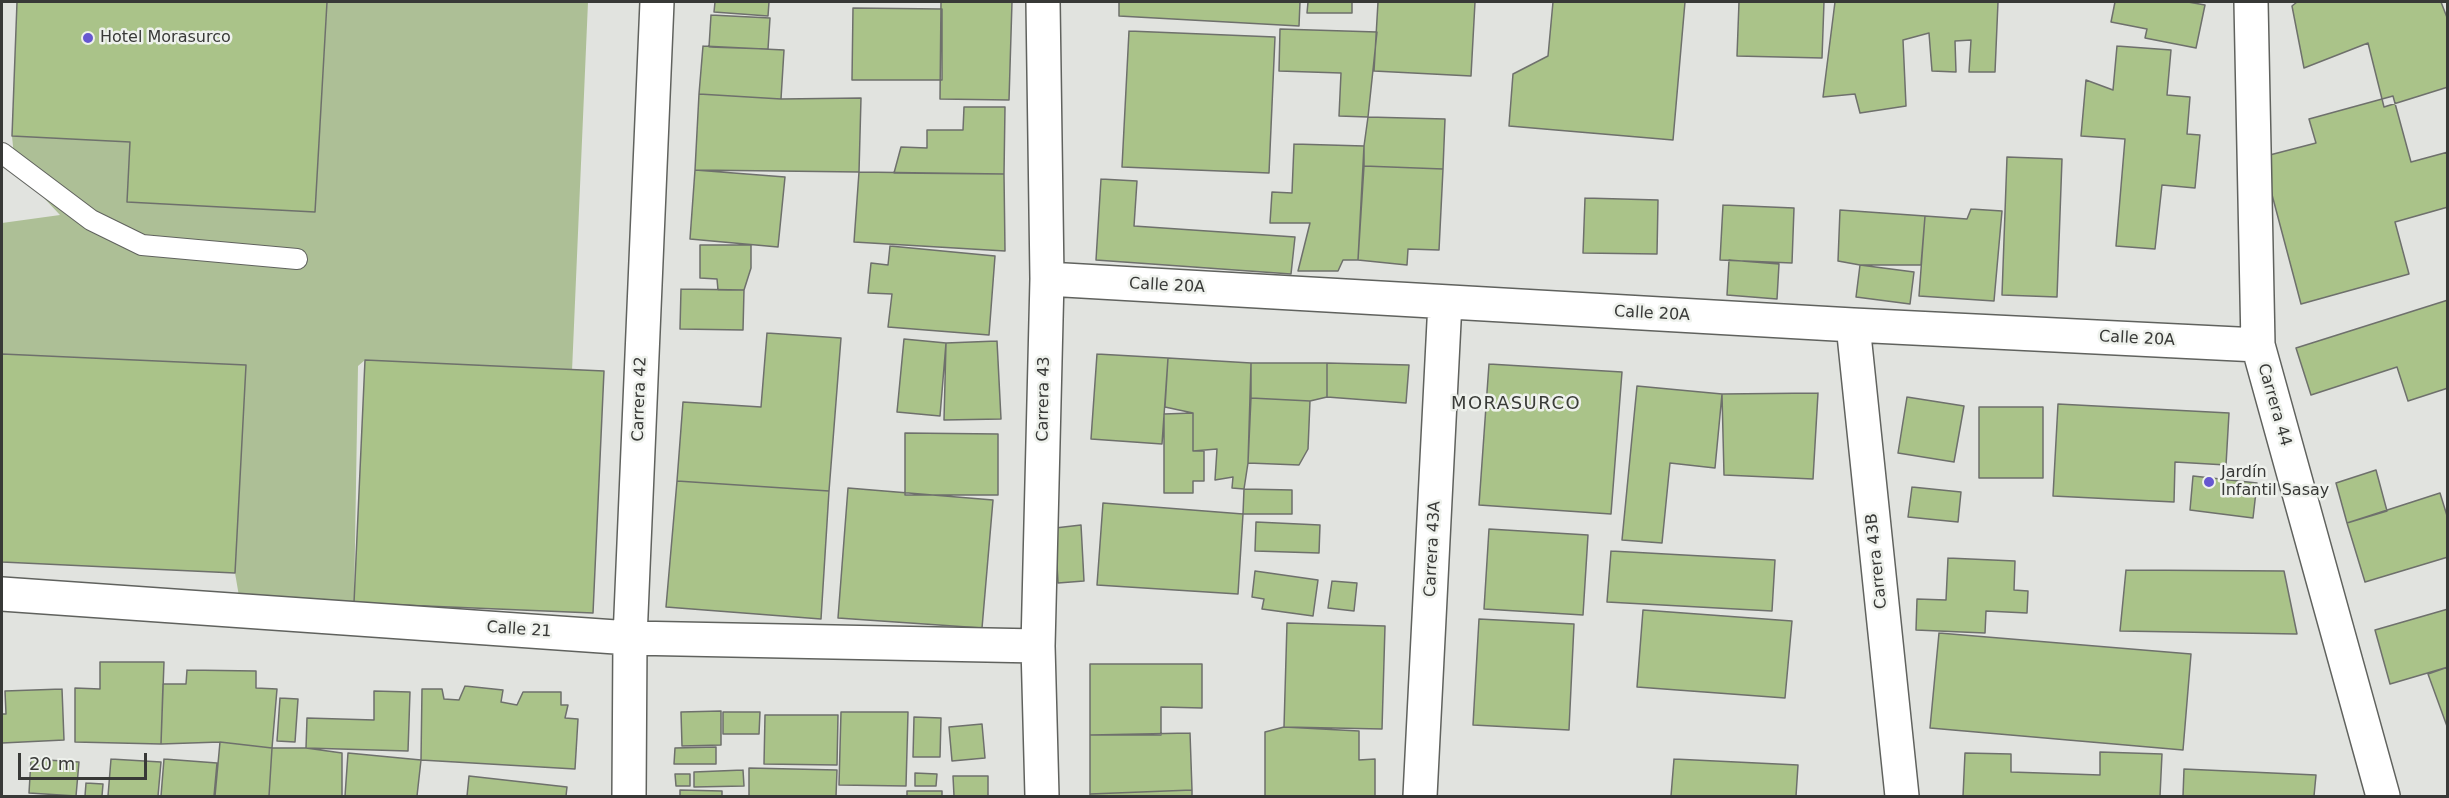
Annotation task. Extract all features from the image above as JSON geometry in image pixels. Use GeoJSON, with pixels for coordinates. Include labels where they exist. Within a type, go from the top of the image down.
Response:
{"type":"FeatureCollection","features":[{"type":"Feature","properties":{"kind":"street","name":"Carrera 42"},"geometry":{"type":"LineString","coordinates":[[629,796],[630,638],[657,2]]}},
{"type":"Feature","properties":{"kind":"street","name":"Carrera 43"},"geometry":{"type":"LineString","coordinates":[[1042,796],[1038,646],[1047,279],[1043,2]]}},
{"type":"Feature","properties":{"kind":"street","name":"Carrera 44"},"geometry":{"type":"LineString","coordinates":[[2251,2],[2258,345],[2384,796]]}},
{"type":"Feature","properties":{"kind":"street","name":"Calle 20A"},"geometry":{"type":"LineString","coordinates":[[1047,279],[1853,325],[2258,345]]}},
{"type":"Feature","properties":{"kind":"street","name":"Carrera 43A"},"geometry":{"type":"LineString","coordinates":[[1420,796],[1445,302]]}},
{"type":"Feature","properties":{"kind":"street","name":"Carrera 43B"},"geometry":{"type":"LineString","coordinates":[[1853,325],[1902,796]]}},
{"type":"Feature","properties":{"kind":"street","name":"Calle 21"},"geometry":{"type":"LineString","coordinates":[[2,594],[630,638],[1038,646]]}},
{"type":"Feature","properties":{"kind":"lane"},"geometry":{"type":"LineString","coordinates":[[2,153],[91,220],[142,245],[297,259]]}},
{"type":"Feature","properties":{"kind":"green space"},"geometry":{"type":"Polygon","coordinates":[[[327,2],[588,2],[572,371],[365,360],[358,366],[354,603],[240,602],[235,573],[245,365],[2,354],[2,223],[60,215],[15,167],[12,136],[130,142],[127,202],[315,212],[327,2]]]}},
{"type":"Feature","properties":{"kind":"building"},"geometry":{"type":"Polygon","coordinates":[[[17,2],[327,2],[315,212],[127,202],[130,142],[12,136],[17,2]]]}},
{"type":"Feature","properties":{"kind":"building"},"geometry":{"type":"Polygon","coordinates":[[[715,2],[769,2],[768,16],[714,12],[715,2]]]}},
{"type":"Feature","properties":{"kind":"building"},"geometry":{"type":"Polygon","coordinates":[[[941,2],[1012,2],[1009,100],[940,99],[941,2]]]}},
{"type":"Feature","properties":{"kind":"building"},"geometry":{"type":"Polygon","coordinates":[[[1119,2],[1300,2],[1299,26],[1119,16],[1119,2]]]}},
{"type":"Feature","properties":{"kind":"building"},"geometry":{"type":"Polygon","coordinates":[[[1308,2],[1352,2],[1352,13],[1307,13],[1308,2]]]}},
{"type":"Feature","properties":{"kind":"building"},"geometry":{"type":"Polygon","coordinates":[[[1378,2],[1475,2],[1471,76],[1374,71],[1378,2]]]}},
{"type":"Feature","properties":{"kind":"building"},"geometry":{"type":"Polygon","coordinates":[[[1553,2],[1685,2],[1673,140],[1509,126],[1513,74],[1548,56],[1553,2]]]}},
{"type":"Feature","properties":{"kind":"building"},"geometry":{"type":"Polygon","coordinates":[[[1739,2],[1824,2],[1822,58],[1737,56],[1739,2]]]}},
{"type":"Feature","properties":{"kind":"building"},"geometry":{"type":"Polygon","coordinates":[[[1835,2],[1998,2],[1995,72],[1969,72],[1971,40],[1955,41],[1956,72],[1932,71],[1929,33],[1903,40],[1906,106],[1860,113],[1855,94],[1823,97],[1835,2]]]}},
{"type":"Feature","properties":{"kind":"building"},"geometry":{"type":"Polygon","coordinates":[[[2115,2],[2188,2],[2205,5],[2196,48],[2145,38],[2147,29],[2111,22],[2115,2]]]}},
{"type":"Feature","properties":{"kind":"building"},"geometry":{"type":"Polygon","coordinates":[[[2297,2],[2441,2],[2448,20],[2448,87],[2384,107],[2368,43],[2304,68],[2292,6],[2297,2]]]}},
{"type":"Feature","properties":{"kind":"building"},"geometry":{"type":"Polygon","coordinates":[[[853,8],[942,9],[942,80],[852,80],[853,8]]]}},
{"type":"Feature","properties":{"kind":"building"},"geometry":{"type":"Polygon","coordinates":[[[711,15],[770,18],[768,49],[709,47],[711,15]]]}},
{"type":"Feature","properties":{"kind":"building"},"geometry":{"type":"Polygon","coordinates":[[[1280,29],[1377,32],[1368,117],[1339,116],[1341,73],[1279,71],[1280,29]]]}},
{"type":"Feature","properties":{"kind":"building"},"geometry":{"type":"Polygon","coordinates":[[[1129,31],[1275,37],[1269,173],[1122,167],[1129,31]]]}},
{"type":"Feature","properties":{"kind":"building"},"geometry":{"type":"Polygon","coordinates":[[[703,46],[784,50],[781,99],[699,94],[703,46]]]}},
{"type":"Feature","properties":{"kind":"building"},"geometry":{"type":"Polygon","coordinates":[[[2117,46],[2171,50],[2167,95],[2190,97],[2187,134],[2200,135],[2195,188],[2162,185],[2155,249],[2116,246],[2125,139],[2081,136],[2086,80],[2113,90],[2117,46]]]}},
{"type":"Feature","properties":{"kind":"building"},"geometry":{"type":"Polygon","coordinates":[[[699,94],[781,99],[861,98],[859,172],[695,170],[699,94]]]}},
{"type":"Feature","properties":{"kind":"building"},"geometry":{"type":"Polygon","coordinates":[[[2393,96],[2411,162],[2448,152],[2448,207],[2395,222],[2409,274],[2301,304],[2262,157],[2316,143],[2309,119],[2393,96]]]}},
{"type":"Feature","properties":{"kind":"building"},"geometry":{"type":"Polygon","coordinates":[[[964,107],[1005,107],[1004,174],[894,173],[901,147],[927,148],[927,130],[963,130],[964,107]]]}},
{"type":"Feature","properties":{"kind":"building"},"geometry":{"type":"Polygon","coordinates":[[[1368,117],[1445,119],[1443,169],[1364,166],[1368,117]]]}},
{"type":"Feature","properties":{"kind":"building"},"geometry":{"type":"Polygon","coordinates":[[[1294,144],[1364,146],[1358,260],[1343,260],[1338,271],[1298,271],[1310,223],[1270,223],[1272,192],[1292,193],[1294,144]]]}},
{"type":"Feature","properties":{"kind":"building"},"geometry":{"type":"Polygon","coordinates":[[[2007,157],[2062,159],[2057,297],[2002,295],[2007,157]]]}},
{"type":"Feature","properties":{"kind":"building"},"geometry":{"type":"Polygon","coordinates":[[[1364,166],[1443,169],[1439,250],[1408,249],[1407,265],[1358,260],[1364,166]]]}},
{"type":"Feature","properties":{"kind":"building"},"geometry":{"type":"Polygon","coordinates":[[[695,170],[785,177],[778,247],[690,239],[695,170]]]}},
{"type":"Feature","properties":{"kind":"building"},"geometry":{"type":"Polygon","coordinates":[[[859,172],[1004,174],[1005,251],[854,242],[859,172]]]}},
{"type":"Feature","properties":{"kind":"building"},"geometry":{"type":"Polygon","coordinates":[[[1101,179],[1137,181],[1134,226],[1295,237],[1291,274],[1096,260],[1101,179]]]}},
{"type":"Feature","properties":{"kind":"building"},"geometry":{"type":"Polygon","coordinates":[[[1585,198],[1658,200],[1657,254],[1583,253],[1585,198]]]}},
{"type":"Feature","properties":{"kind":"building"},"geometry":{"type":"Polygon","coordinates":[[[1723,205],[1794,208],[1792,263],[1720,260],[1723,205]]]}},
{"type":"Feature","properties":{"kind":"building"},"geometry":{"type":"Polygon","coordinates":[[[1971,209],[2002,211],[1994,301],[1919,296],[1925,216],[1967,219],[1971,209]]]}},
{"type":"Feature","properties":{"kind":"building"},"geometry":{"type":"Polygon","coordinates":[[[1840,210],[1925,216],[1921,265],[1860,265],[1838,261],[1840,210]]]}},
{"type":"Feature","properties":{"kind":"building"},"geometry":{"type":"Polygon","coordinates":[[[700,245],[751,245],[751,268],[744,290],[718,290],[717,279],[700,278],[700,245]]]}},
{"type":"Feature","properties":{"kind":"building"},"geometry":{"type":"Polygon","coordinates":[[[890,246],[995,256],[989,335],[888,327],[892,294],[868,293],[871,263],[888,265],[890,246]]]}},
{"type":"Feature","properties":{"kind":"building"},"geometry":{"type":"Polygon","coordinates":[[[1729,260],[1779,264],[1777,299],[1727,295],[1729,260]]]}},
{"type":"Feature","properties":{"kind":"building"},"geometry":{"type":"Polygon","coordinates":[[[1860,265],[1914,272],[1910,304],[1856,297],[1860,265]]]}},
{"type":"Feature","properties":{"kind":"building"},"geometry":{"type":"Polygon","coordinates":[[[681,289],[744,290],[743,330],[680,329],[681,289]]]}},
{"type":"Feature","properties":{"kind":"building"},"geometry":{"type":"Polygon","coordinates":[[[2448,300],[2448,388],[2408,401],[2397,367],[2311,395],[2296,348],[2448,300]]]}},
{"type":"Feature","properties":{"kind":"building"},"geometry":{"type":"Polygon","coordinates":[[[767,333],[841,338],[829,491],[677,481],[683,402],[761,407],[767,333]]]}},
{"type":"Feature","properties":{"kind":"building"},"geometry":{"type":"Polygon","coordinates":[[[904,339],[946,343],[940,416],[897,412],[904,339]]]}},
{"type":"Feature","properties":{"kind":"building"},"geometry":{"type":"Polygon","coordinates":[[[997,341],[1001,419],[944,420],[946,343],[997,341]]]}},
{"type":"Feature","properties":{"kind":"building"},"geometry":{"type":"Polygon","coordinates":[[[2,354],[246,365],[235,573],[2,562],[2,354]]]}},
{"type":"Feature","properties":{"kind":"building"},"geometry":{"type":"Polygon","coordinates":[[[1097,354],[1168,358],[1162,444],[1091,439],[1097,354]]]}},
{"type":"Feature","properties":{"kind":"building"},"geometry":{"type":"Polygon","coordinates":[[[1168,358],[1251,363],[1248,463],[1244,489],[1232,488],[1233,477],[1215,480],[1217,449],[1193,451],[1193,413],[1165,407],[1168,358]]]}},
{"type":"Feature","properties":{"kind":"building"},"geometry":{"type":"Polygon","coordinates":[[[365,360],[604,371],[593,613],[354,603],[365,360]]]}},
{"type":"Feature","properties":{"kind":"building"},"geometry":{"type":"Polygon","coordinates":[[[1251,363],[1327,363],[1327,397],[1310,401],[1251,398],[1251,363]]]}},
{"type":"Feature","properties":{"kind":"building"},"geometry":{"type":"Polygon","coordinates":[[[1327,363],[1409,365],[1406,403],[1327,397],[1327,363]]]}},
{"type":"Feature","properties":{"kind":"building"},"geometry":{"type":"Polygon","coordinates":[[[1489,364],[1622,372],[1611,514],[1479,505],[1489,364]]]}},
{"type":"Feature","properties":{"kind":"building"},"geometry":{"type":"Polygon","coordinates":[[[1637,386],[1722,394],[1715,468],[1670,463],[1662,543],[1622,540],[1637,386]]]}},
{"type":"Feature","properties":{"kind":"building"},"geometry":{"type":"Polygon","coordinates":[[[1818,393],[1813,479],[1724,475],[1722,394],[1818,393]]]}},
{"type":"Feature","properties":{"kind":"building"},"geometry":{"type":"Polygon","coordinates":[[[1907,397],[1964,406],[1954,462],[1898,453],[1907,397]]]}},
{"type":"Feature","properties":{"kind":"building"},"geometry":{"type":"Polygon","coordinates":[[[1251,398],[1310,401],[1308,449],[1299,465],[1248,463],[1251,398]]]}},
{"type":"Feature","properties":{"kind":"building"},"geometry":{"type":"Polygon","coordinates":[[[2058,404],[2229,413],[2226,465],[2175,462],[2174,502],[2053,496],[2058,404]]]}},
{"type":"Feature","properties":{"kind":"building"},"geometry":{"type":"Polygon","coordinates":[[[1979,407],[2043,407],[2043,478],[1979,478],[1979,407]]]}},
{"type":"Feature","properties":{"kind":"building"},"geometry":{"type":"Polygon","coordinates":[[[1193,413],[1193,451],[1204,451],[1204,481],[1193,481],[1193,493],[1164,493],[1164,414],[1193,413]]]}},
{"type":"Feature","properties":{"kind":"building"},"geometry":{"type":"Polygon","coordinates":[[[905,433],[998,434],[998,495],[905,495],[905,433]]]}},
{"type":"Feature","properties":{"kind":"building"},"geometry":{"type":"Polygon","coordinates":[[[2376,470],[2387,511],[2347,523],[2336,483],[2376,470]]]}},
{"type":"Feature","properties":{"kind":"building"},"geometry":{"type":"Polygon","coordinates":[[[2193,476],[2257,483],[2253,518],[2190,510],[2193,476]]]}},
{"type":"Feature","properties":{"kind":"building"},"geometry":{"type":"Polygon","coordinates":[[[677,481],[829,491],[821,619],[666,607],[677,481]]]}},
{"type":"Feature","properties":{"kind":"building"},"geometry":{"type":"Polygon","coordinates":[[[1912,487],[1961,492],[1958,522],[1908,517],[1912,487]]]}},
{"type":"Feature","properties":{"kind":"building"},"geometry":{"type":"Polygon","coordinates":[[[848,488],[993,500],[982,628],[838,618],[848,488]]]}},
{"type":"Feature","properties":{"kind":"building"},"geometry":{"type":"Polygon","coordinates":[[[1244,489],[1292,490],[1292,514],[1243,514],[1244,489]]]}},
{"type":"Feature","properties":{"kind":"building"},"geometry":{"type":"Polygon","coordinates":[[[2440,493],[2448,519],[2448,557],[2365,582],[2347,523],[2440,493]]]}},
{"type":"Feature","properties":{"kind":"building"},"geometry":{"type":"Polygon","coordinates":[[[1103,503],[1243,514],[1238,594],[1097,585],[1103,503]]]}},
{"type":"Feature","properties":{"kind":"building"},"geometry":{"type":"Polygon","coordinates":[[[1256,522],[1320,525],[1319,553],[1255,551],[1256,522]]]}},
{"type":"Feature","properties":{"kind":"building"},"geometry":{"type":"Polygon","coordinates":[[[1081,525],[1084,581],[1058,583],[1055,528],[1081,525]]]}},
{"type":"Feature","properties":{"kind":"building"},"geometry":{"type":"Polygon","coordinates":[[[1489,529],[1588,535],[1583,615],[1484,609],[1489,529]]]}},
{"type":"Feature","properties":{"kind":"building"},"geometry":{"type":"Polygon","coordinates":[[[1611,551],[1775,560],[1772,611],[1607,602],[1611,551]]]}},
{"type":"Feature","properties":{"kind":"building"},"geometry":{"type":"Polygon","coordinates":[[[1948,558],[2015,561],[2014,590],[2028,591],[2027,613],[1986,611],[1985,633],[1916,630],[1917,599],[1946,600],[1948,558]]]}},
{"type":"Feature","properties":{"kind":"building"},"geometry":{"type":"Polygon","coordinates":[[[2126,570],[2284,571],[2297,634],[2120,631],[2126,570]]]}},
{"type":"Feature","properties":{"kind":"building"},"geometry":{"type":"Polygon","coordinates":[[[1255,571],[1318,580],[1313,616],[1262,609],[1264,599],[1252,597],[1255,571]]]}},
{"type":"Feature","properties":{"kind":"building"},"geometry":{"type":"Polygon","coordinates":[[[1332,581],[1357,583],[1354,611],[1328,608],[1332,581]]]}},
{"type":"Feature","properties":{"kind":"building"},"geometry":{"type":"Polygon","coordinates":[[[2448,609],[2448,667],[2390,684],[2375,630],[2448,609]]]}},
{"type":"Feature","properties":{"kind":"building"},"geometry":{"type":"Polygon","coordinates":[[[1643,610],[1792,621],[1785,698],[1637,687],[1643,610]]]}},
{"type":"Feature","properties":{"kind":"building"},"geometry":{"type":"Polygon","coordinates":[[[1479,619],[1574,624],[1569,730],[1473,725],[1479,619]]]}},
{"type":"Feature","properties":{"kind":"building"},"geometry":{"type":"Polygon","coordinates":[[[1287,623],[1385,626],[1382,729],[1284,727],[1287,623]]]}},
{"type":"Feature","properties":{"kind":"building"},"geometry":{"type":"Polygon","coordinates":[[[1939,633],[2191,654],[2183,750],[1930,728],[1939,633]]]}},
{"type":"Feature","properties":{"kind":"building"},"geometry":{"type":"Polygon","coordinates":[[[100,662],[164,662],[161,744],[75,742],[75,688],[100,689],[100,662]]]}},
{"type":"Feature","properties":{"kind":"building"},"geometry":{"type":"Polygon","coordinates":[[[1090,664],[1202,664],[1202,708],[1161,707],[1161,735],[1090,735],[1090,664]]]}},
{"type":"Feature","properties":{"kind":"building"},"geometry":{"type":"Polygon","coordinates":[[[2448,667],[2448,729],[2428,674],[2448,667]]]}},
{"type":"Feature","properties":{"kind":"building"},"geometry":{"type":"Polygon","coordinates":[[[187,670],[256,671],[256,688],[277,689],[272,748],[220,742],[161,744],[163,684],[186,684],[187,670]]]}},
{"type":"Feature","properties":{"kind":"building"},"geometry":{"type":"Polygon","coordinates":[[[465,686],[503,690],[501,702],[517,705],[523,692],[561,692],[561,705],[568,705],[565,718],[578,719],[575,769],[421,760],[422,689],[442,689],[444,699],[459,700],[465,686]]]}},
{"type":"Feature","properties":{"kind":"building"},"geometry":{"type":"Polygon","coordinates":[[[62,689],[64,740],[2,743],[2,714],[6,714],[5,691],[62,689]]]}},
{"type":"Feature","properties":{"kind":"building"},"geometry":{"type":"Polygon","coordinates":[[[374,691],[410,692],[408,751],[306,748],[307,718],[374,720],[374,691]]]}},
{"type":"Feature","properties":{"kind":"building"},"geometry":{"type":"Polygon","coordinates":[[[280,698],[298,699],[295,742],[277,741],[280,698]]]}},
{"type":"Feature","properties":{"kind":"building"},"geometry":{"type":"Polygon","coordinates":[[[721,711],[721,745],[682,746],[681,712],[721,711]]]}},
{"type":"Feature","properties":{"kind":"building"},"geometry":{"type":"Polygon","coordinates":[[[723,712],[760,712],[759,734],[723,734],[723,712]]]}},
{"type":"Feature","properties":{"kind":"building"},"geometry":{"type":"Polygon","coordinates":[[[841,712],[908,712],[906,786],[839,785],[841,712]]]}},
{"type":"Feature","properties":{"kind":"building"},"geometry":{"type":"Polygon","coordinates":[[[765,715],[838,715],[837,765],[764,764],[765,715]]]}},
{"type":"Feature","properties":{"kind":"building"},"geometry":{"type":"Polygon","coordinates":[[[914,717],[941,718],[940,757],[913,757],[914,717]]]}},
{"type":"Feature","properties":{"kind":"building"},"geometry":{"type":"Polygon","coordinates":[[[982,724],[985,758],[952,761],[949,727],[982,724]]]}},
{"type":"Feature","properties":{"kind":"building"},"geometry":{"type":"Polygon","coordinates":[[[1284,727],[1359,731],[1359,760],[1375,759],[1375,796],[1265,796],[1265,732],[1284,727]]]}},
{"type":"Feature","properties":{"kind":"building"},"geometry":{"type":"Polygon","coordinates":[[[1190,733],[1192,790],[1090,794],[1090,735],[1190,733]]]}},
{"type":"Feature","properties":{"kind":"building"},"geometry":{"type":"Polygon","coordinates":[[[220,742],[272,748],[269,796],[215,796],[220,742]]]}},
{"type":"Feature","properties":{"kind":"building"},"geometry":{"type":"Polygon","coordinates":[[[716,747],[716,764],[674,764],[675,748],[716,747]]]}},
{"type":"Feature","properties":{"kind":"building"},"geometry":{"type":"Polygon","coordinates":[[[272,748],[306,748],[342,753],[342,796],[269,796],[272,748]]]}},
{"type":"Feature","properties":{"kind":"building"},"geometry":{"type":"Polygon","coordinates":[[[2100,752],[2162,754],[2160,796],[1963,796],[1965,753],[2011,754],[2011,772],[2100,775],[2100,752]]]}},
{"type":"Feature","properties":{"kind":"building"},"geometry":{"type":"Polygon","coordinates":[[[348,753],[421,760],[417,796],[345,796],[348,753]]]}},
{"type":"Feature","properties":{"kind":"building"},"geometry":{"type":"Polygon","coordinates":[[[31,759],[79,762],[76,796],[29,793],[31,759]]]}},
{"type":"Feature","properties":{"kind":"building"},"geometry":{"type":"Polygon","coordinates":[[[111,759],[161,762],[158,796],[108,796],[111,759]]]}},
{"type":"Feature","properties":{"kind":"building"},"geometry":{"type":"Polygon","coordinates":[[[164,759],[217,763],[214,796],[161,796],[164,759]]]}},
{"type":"Feature","properties":{"kind":"building"},"geometry":{"type":"Polygon","coordinates":[[[1674,759],[1798,765],[1796,796],[1671,796],[1674,759]]]}},
{"type":"Feature","properties":{"kind":"building"},"geometry":{"type":"Polygon","coordinates":[[[749,768],[837,770],[836,796],[749,796],[749,768]]]}},
{"type":"Feature","properties":{"kind":"building"},"geometry":{"type":"Polygon","coordinates":[[[2184,769],[2316,775],[2314,796],[2183,796],[2184,769]]]}},
{"type":"Feature","properties":{"kind":"building"},"geometry":{"type":"Polygon","coordinates":[[[743,770],[744,786],[694,787],[694,772],[743,770]]]}},
{"type":"Feature","properties":{"kind":"building"},"geometry":{"type":"Polygon","coordinates":[[[915,773],[937,774],[936,786],[915,786],[915,773]]]}},
{"type":"Feature","properties":{"kind":"building"},"geometry":{"type":"Polygon","coordinates":[[[675,774],[690,774],[690,786],[676,786],[675,774]]]}},
{"type":"Feature","properties":{"kind":"building"},"geometry":{"type":"Polygon","coordinates":[[[469,776],[567,787],[566,796],[467,796],[469,776]]]}},
{"type":"Feature","properties":{"kind":"building"},"geometry":{"type":"Polygon","coordinates":[[[953,776],[988,776],[988,796],[954,796],[953,776]]]}},
{"type":"Feature","properties":{"kind":"building"},"geometry":{"type":"Polygon","coordinates":[[[86,783],[103,784],[102,796],[85,796],[86,783]]]}},
{"type":"Feature","properties":{"kind":"building"},"geometry":{"type":"Polygon","coordinates":[[[680,790],[722,791],[722,796],[680,796],[680,790]]]}},
{"type":"Feature","properties":{"kind":"building"},"geometry":{"type":"Polygon","coordinates":[[[1192,790],[1192,796],[1090,796],[1090,794],[1192,790]]]}},
{"type":"Feature","properties":{"kind":"building"},"geometry":{"type":"Polygon","coordinates":[[[907,791],[942,791],[942,796],[907,796],[907,791]]]}},
{"type":"Feature","properties":{"kind":"place","name":"Hotel Morasurco"},"geometry":{"type":"Point","coordinates":[88,38]}},
{"type":"Feature","properties":{"kind":"place","name":"Jardín Infantil Sasay"},"geometry":{"type":"Point","coordinates":[2209,482]}},
{"type":"Feature","properties":{"kind":"district","name":"MORASURCO"},"geometry":{"type":"Point","coordinates":[1516,404]}}]}
